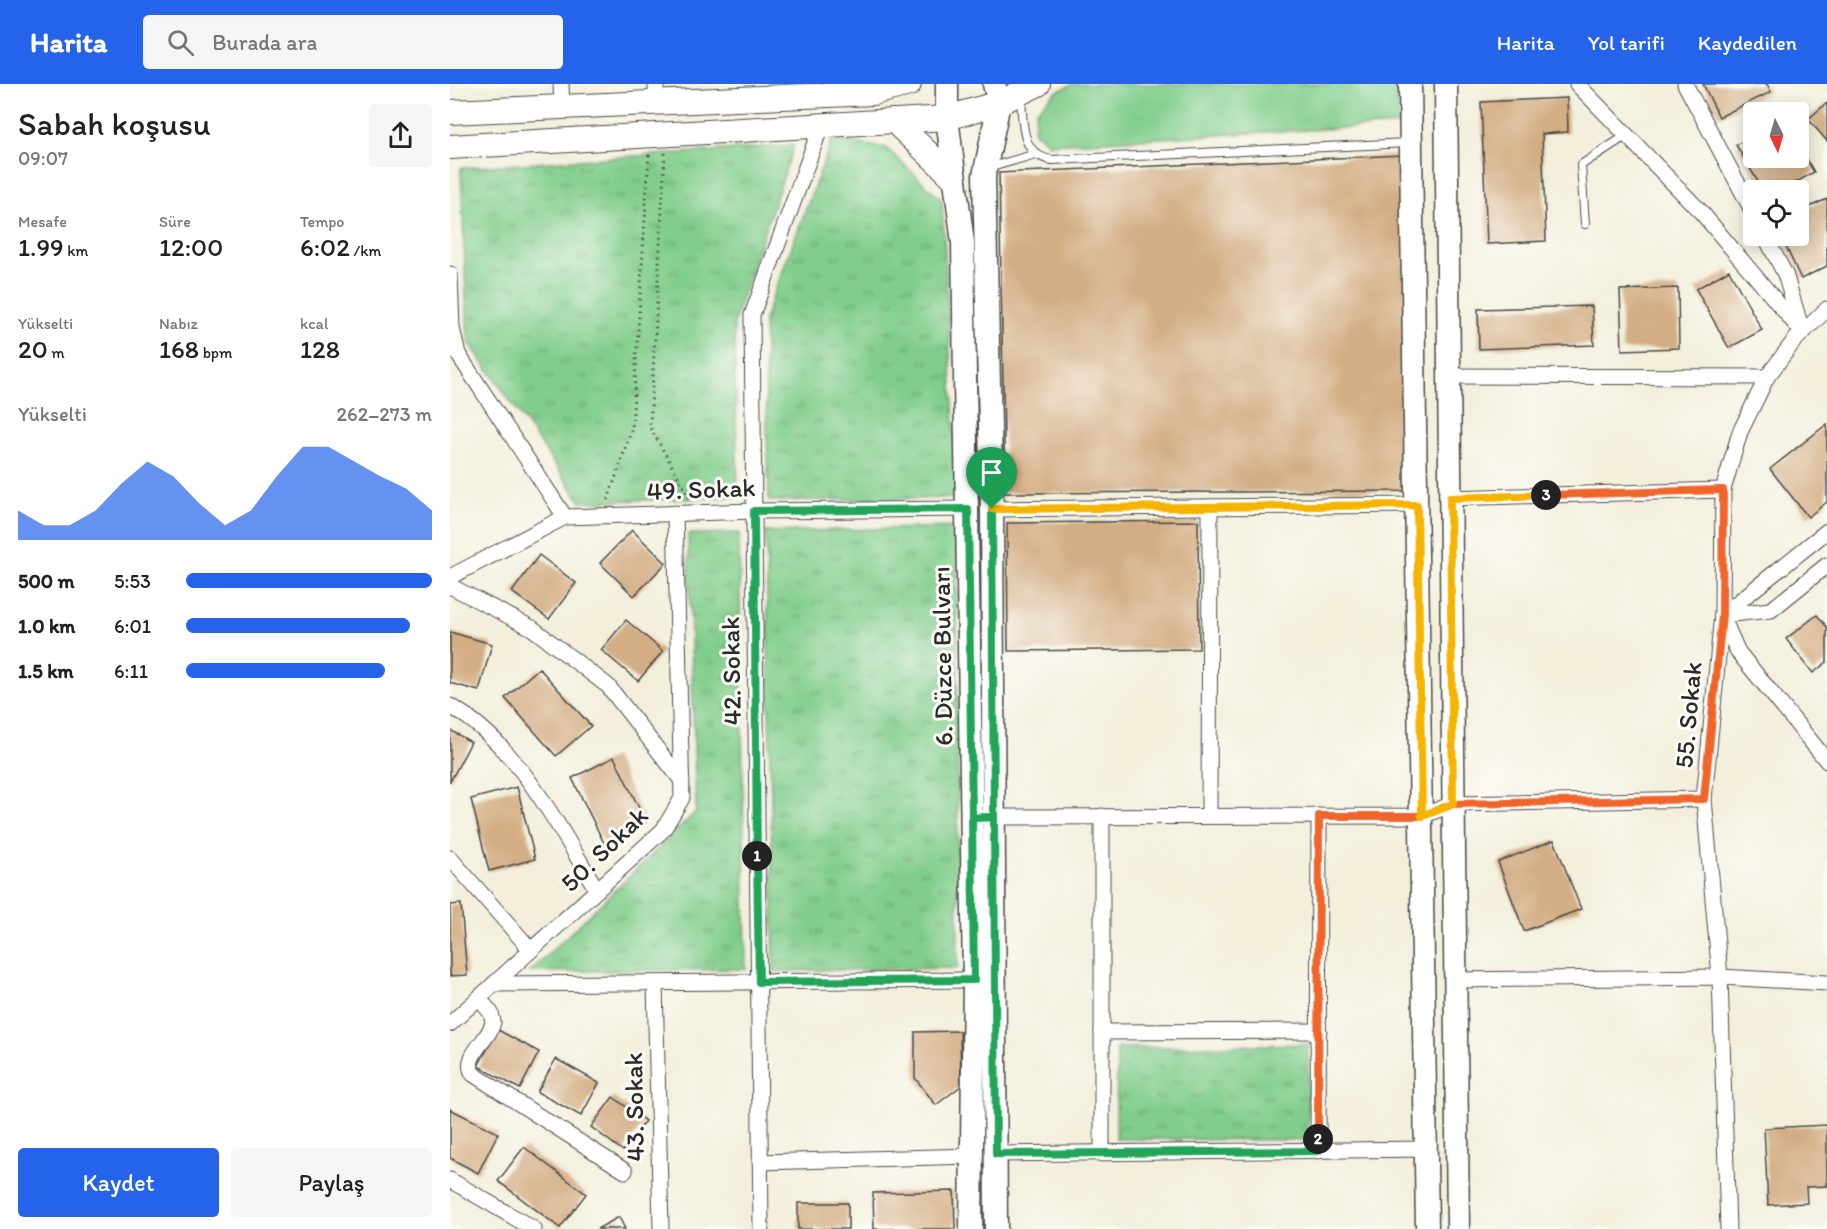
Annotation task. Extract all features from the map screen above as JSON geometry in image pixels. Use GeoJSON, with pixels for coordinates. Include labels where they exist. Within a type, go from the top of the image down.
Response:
{"type":"FeatureCollection","features":[{"type":"Feature","properties":{"kind":"main road"},"geometry":{"type":"LineString","coordinates":[[450,112],[562,96],[656,93],[873,93],[909,84]]}},
{"type":"Feature","properties":{"kind":"main road","name":"6. Düzce Bulvarı"},"geometry":{"type":"LineString","coordinates":[[947,84],[947,118],[963,243],[968,509],[983,817],[996,1154],[996,1229]]}},
{"type":"Feature","properties":{"kind":"main road"},"geometry":{"type":"LineString","coordinates":[[1410,84],[1427,1229]]}},
{"type":"Feature","properties":{"kind":"main road"},"geometry":{"type":"LineString","coordinates":[[1446,84],[1458,1229]]}},
{"type":"Feature","properties":{"kind":"main road"},"geometry":{"type":"LineString","coordinates":[[450,147],[947,118],[996,94],[1029,88]]}},
{"type":"Feature","properties":{"kind":"main road","name":"6. Düzce Bulvarı"},"geometry":{"type":"LineString","coordinates":[[971,1229],[974,980],[983,817],[992,509],[985,169],[996,94]]}},
{"type":"Feature","properties":{"kind":"main road"},"geometry":{"type":"LineString","coordinates":[[894,122],[954,178]]}},
{"type":"Feature","properties":{"kind":"street"},"geometry":{"type":"LineString","coordinates":[[1577,84],[1702,213],[1802,332]]}},
{"type":"Feature","properties":{"kind":"street"},"geometry":{"type":"LineString","coordinates":[[1685,84],[1743,193]]}},
{"type":"Feature","properties":{"kind":"street","name":"42. Sokak"},"geometry":{"type":"LineString","coordinates":[[761,1229],[752,315],[821,126]]}},
{"type":"Feature","properties":{"kind":"street"},"geometry":{"type":"LineString","coordinates":[[1770,246],[1785,274],[1802,332]]}},
{"type":"Feature","properties":{"kind":"street"},"geometry":{"type":"LineString","coordinates":[[450,274],[452,339],[458,354],[565,517]]}},
{"type":"Feature","properties":{"kind":"street","name":"55. Sokak"},"geometry":{"type":"LineString","coordinates":[[1728,1229],[1720,976],[1704,799],[1722,615],[1723,490],[1740,432],[1767,376],[1802,332],[1827,309]]}},
{"type":"Feature","properties":{"kind":"street"},"geometry":{"type":"LineString","coordinates":[[1449,376],[1767,376]]}},
{"type":"Feature","properties":{"kind":"street"},"geometry":{"type":"LineString","coordinates":[[1450,498],[1723,490]]}},
{"type":"Feature","properties":{"kind":"street"},"geometry":{"type":"LineString","coordinates":[[992,509],[1417,505]]}},
{"type":"Feature","properties":{"kind":"street"},"geometry":{"type":"LineString","coordinates":[[1209,816],[1210,507]]}},
{"type":"Feature","properties":{"kind":"street","name":"49. Sokak"},"geometry":{"type":"LineString","coordinates":[[450,576],[565,517],[698,512],[968,509]]}},
{"type":"Feature","properties":{"kind":"street","name":"50. Sokak"},"geometry":{"type":"LineString","coordinates":[[450,1024],[663,830],[682,798],[675,513]]}},
{"type":"Feature","properties":{"kind":"street"},"geometry":{"type":"LineString","coordinates":[[1722,615],[1827,531]]}},
{"type":"Feature","properties":{"kind":"street"},"geometry":{"type":"LineString","coordinates":[[1722,615],[1771,610],[1827,566]]}},
{"type":"Feature","properties":{"kind":"street"},"geometry":{"type":"LineString","coordinates":[[450,586],[532,628],[608,686],[682,781]]}},
{"type":"Feature","properties":{"kind":"street"},"geometry":{"type":"LineString","coordinates":[[1722,615],[1738,652],[1827,761]]}},
{"type":"Feature","properties":{"kind":"street"},"geometry":{"type":"LineString","coordinates":[[450,706],[470,717],[529,779],[597,890]]}},
{"type":"Feature","properties":{"kind":"street"},"geometry":{"type":"LineString","coordinates":[[983,817],[1422,816],[1453,804],[1704,799]]}},
{"type":"Feature","properties":{"kind":"street"},"geometry":{"type":"LineString","coordinates":[[1102,816],[1102,1154]]}},
{"type":"Feature","properties":{"kind":"street"},"geometry":{"type":"LineString","coordinates":[[1318,1151],[1319,816]]}},
{"type":"Feature","properties":{"kind":"street"},"geometry":{"type":"LineString","coordinates":[[450,858],[531,950]]}},
{"type":"Feature","properties":{"kind":"street"},"geometry":{"type":"LineString","coordinates":[[1455,980],[1720,976],[1827,983]]}},
{"type":"Feature","properties":{"kind":"street"},"geometry":{"type":"LineString","coordinates":[[494,984],[974,980]]}},
{"type":"Feature","properties":{"kind":"street","name":"43. Sokak"},"geometry":{"type":"LineString","coordinates":[[655,983],[661,1229]]}},
{"type":"Feature","properties":{"kind":"street"},"geometry":{"type":"LineString","coordinates":[[479,998],[491,1013],[493,1022],[471,1059],[472,1074],[625,1172]]}},
{"type":"Feature","properties":{"kind":"street"},"geometry":{"type":"LineString","coordinates":[[1102,1032],[1319,1031]]}},
{"type":"Feature","properties":{"kind":"street"},"geometry":{"type":"LineString","coordinates":[[996,1154],[1426,1149]]}},
{"type":"Feature","properties":{"kind":"street"},"geometry":{"type":"LineString","coordinates":[[760,1162],[972,1156]]}},
{"type":"Feature","properties":{"kind":"street"},"geometry":{"type":"LineString","coordinates":[[450,1180],[534,1229]]}},
{"type":"Feature","properties":{"kind":"lane"},"geometry":{"type":"LineString","coordinates":[[1029,88],[1024,134],[1029,147],[1036,154],[1052,160],[1411,143]]}},
{"type":"Feature","properties":{"kind":"lane"},"geometry":{"type":"LineString","coordinates":[[1585,224],[1581,165],[1627,135]]}},
{"type":"Feature","properties":{"kind":"lane"},"geometry":{"type":"LineString","coordinates":[[985,169],[1036,154]]}},
{"type":"Feature","properties":{"kind":"path"},"geometry":{"type":"LineString","coordinates":[[658,135],[650,426],[698,512]]}},
{"type":"Feature","properties":{"kind":"path"},"geometry":{"type":"LineString","coordinates":[[603,516],[632,428],[658,135]]}},
{"type":"Feature","properties":{"kind":"green space"},"geometry":{"type":"Polygon","coordinates":[[[1073,84],[1396,84],[1399,125],[1049,144],[1034,131],[1036,111],[1056,92],[1073,84]]]}},
{"type":"Feature","properties":{"kind":"green space"},"geometry":{"type":"Polygon","coordinates":[[[832,140],[886,148],[942,200],[958,498],[769,501],[764,320],[832,140]]]}},
{"type":"Feature","properties":{"kind":"green space"},"geometry":{"type":"Polygon","coordinates":[[[794,145],[734,322],[738,497],[581,502],[468,341],[461,168],[794,145]]]}},
{"type":"Feature","properties":{"kind":"green space"},"geometry":{"type":"Polygon","coordinates":[[[957,527],[958,968],[774,971],[766,532],[957,527]]]}},
{"type":"Feature","properties":{"kind":"green space"},"geometry":{"type":"Polygon","coordinates":[[[739,533],[746,969],[530,972],[696,812],[688,534],[739,533]]]}},
{"type":"Feature","properties":{"kind":"green space"},"geometry":{"type":"Polygon","coordinates":[[[1308,1044],[1308,1140],[1116,1139],[1117,1048],[1308,1044]]]}},
{"type":"Feature","properties":{"kind":"building"},"geometry":{"type":"Polygon","coordinates":[[[1703,84],[1767,84],[1771,92],[1750,102],[1743,102],[1743,105],[1719,117],[1703,84]]]}},
{"type":"Feature","properties":{"kind":"building"},"geometry":{"type":"Polygon","coordinates":[[[1567,98],[1568,132],[1542,134],[1546,241],[1487,244],[1481,102],[1567,98]]]}},
{"type":"Feature","properties":{"kind":"building"},"geometry":{"type":"Polygon","coordinates":[[[1827,103],[1827,141],[1809,120],[1827,103]]]}},
{"type":"Feature","properties":{"kind":"building"},"geometry":{"type":"Polygon","coordinates":[[[1743,141],[1743,157],[1736,145],[1743,141]]]}},
{"type":"Feature","properties":{"kind":"building"},"geometry":{"type":"Polygon","coordinates":[[[1404,155],[1410,491],[1005,493],[999,173],[1404,155]]]}},
{"type":"Feature","properties":{"kind":"building"},"geometry":{"type":"Polygon","coordinates":[[[1809,164],[1814,172],[1800,180],[1757,180],[1750,168],[1809,168],[1809,164]]]}},
{"type":"Feature","properties":{"kind":"building"},"geometry":{"type":"Polygon","coordinates":[[[1827,199],[1827,266],[1801,279],[1786,246],[1809,246],[1809,207],[1827,199]]]}},
{"type":"Feature","properties":{"kind":"building"},"geometry":{"type":"Polygon","coordinates":[[[1729,270],[1762,330],[1729,348],[1696,289],[1729,270]]]}},
{"type":"Feature","properties":{"kind":"building"},"geometry":{"type":"Polygon","coordinates":[[[1678,288],[1679,348],[1622,350],[1620,290],[1678,288]]]}},
{"type":"Feature","properties":{"kind":"building"},"geometry":{"type":"Polygon","coordinates":[[[1592,306],[1594,345],[1479,349],[1478,309],[1592,306]]]}},
{"type":"Feature","properties":{"kind":"building"},"geometry":{"type":"Polygon","coordinates":[[[1827,424],[1827,502],[1808,517],[1770,469],[1827,424]]]}},
{"type":"Feature","properties":{"kind":"building"},"geometry":{"type":"Polygon","coordinates":[[[1198,521],[1199,649],[1008,651],[1007,523],[1198,521]]]}},
{"type":"Feature","properties":{"kind":"building"},"geometry":{"type":"Polygon","coordinates":[[[632,530],[666,563],[634,596],[600,563],[632,530]]]}},
{"type":"Feature","properties":{"kind":"building"},"geometry":{"type":"Polygon","coordinates":[[[539,555],[576,583],[549,619],[512,592],[539,555]]]}},
{"type":"Feature","properties":{"kind":"building"},"geometry":{"type":"Polygon","coordinates":[[[1817,615],[1827,627],[1827,662],[1813,673],[1786,639],[1817,615]]]}},
{"type":"Feature","properties":{"kind":"building"},"geometry":{"type":"Polygon","coordinates":[[[626,620],[663,651],[638,681],[601,650],[626,620]]]}},
{"type":"Feature","properties":{"kind":"building"},"geometry":{"type":"Polygon","coordinates":[[[450,632],[492,644],[479,691],[450,683],[450,632]]]}},
{"type":"Feature","properties":{"kind":"building"},"geometry":{"type":"Polygon","coordinates":[[[539,668],[591,726],[556,756],[505,698],[539,668]]]}},
{"type":"Feature","properties":{"kind":"building"},"geometry":{"type":"Polygon","coordinates":[[[450,730],[471,742],[450,782],[450,730]]]}},
{"type":"Feature","properties":{"kind":"building"},"geometry":{"type":"Polygon","coordinates":[[[614,757],[646,822],[604,843],[572,778],[614,757]]]}},
{"type":"Feature","properties":{"kind":"building"},"geometry":{"type":"Polygon","coordinates":[[[517,787],[535,859],[489,871],[471,799],[517,787]]]}},
{"type":"Feature","properties":{"kind":"building"},"geometry":{"type":"Polygon","coordinates":[[[1554,840],[1581,909],[1524,931],[1498,862],[1554,840]]]}},
{"type":"Feature","properties":{"kind":"building"},"geometry":{"type":"Polygon","coordinates":[[[461,904],[467,975],[450,976],[450,905],[461,904]]]}},
{"type":"Feature","properties":{"kind":"building"},"geometry":{"type":"Polygon","coordinates":[[[498,1030],[539,1052],[520,1089],[478,1066],[498,1030]]]}},
{"type":"Feature","properties":{"kind":"building"},"geometry":{"type":"Polygon","coordinates":[[[960,1031],[961,1086],[936,1105],[915,1078],[915,1032],[960,1031]]]}},
{"type":"Feature","properties":{"kind":"building"},"geometry":{"type":"Polygon","coordinates":[[[556,1059],[599,1083],[581,1116],[537,1092],[556,1059]]]}},
{"type":"Feature","properties":{"kind":"building"},"geometry":{"type":"Polygon","coordinates":[[[613,1097],[645,1121],[623,1151],[591,1127],[613,1097]]]}},
{"type":"Feature","properties":{"kind":"building"},"geometry":{"type":"Polygon","coordinates":[[[450,1109],[498,1133],[478,1173],[450,1158],[450,1109]]]}},
{"type":"Feature","properties":{"kind":"building"},"geometry":{"type":"Polygon","coordinates":[[[1827,1125],[1827,1186],[1806,1187],[1807,1203],[1768,1205],[1764,1128],[1827,1125]]]}},
{"type":"Feature","properties":{"kind":"building"},"geometry":{"type":"Polygon","coordinates":[[[524,1147],[586,1194],[560,1228],[498,1181],[524,1147]]]}},
{"type":"Feature","properties":{"kind":"building"},"geometry":{"type":"Polygon","coordinates":[[[954,1191],[955,1229],[874,1229],[873,1193],[954,1191]]]}},
{"type":"Feature","properties":{"kind":"building"},"geometry":{"type":"Polygon","coordinates":[[[798,1203],[848,1203],[848,1229],[798,1229],[798,1203]]]}},
{"type":"Feature","properties":{"kind":"building"},"geometry":{"type":"Polygon","coordinates":[[[619,1217],[625,1229],[597,1229],[619,1217]]]}},
{"type":"Feature","properties":{"kind":"route"},"geometry":{"type":"LineString","coordinates":[[992,509],[994,817],[972,818],[968,509],[754,511],[759,982],[974,980],[972,818],[994,817],[996,1154],[1318,1151],[1319,816],[1422,816],[1453,804],[1704,799],[1722,615],[1723,490],[1450,498],[1453,804],[1422,816],[1417,505],[992,509]]}}]}
